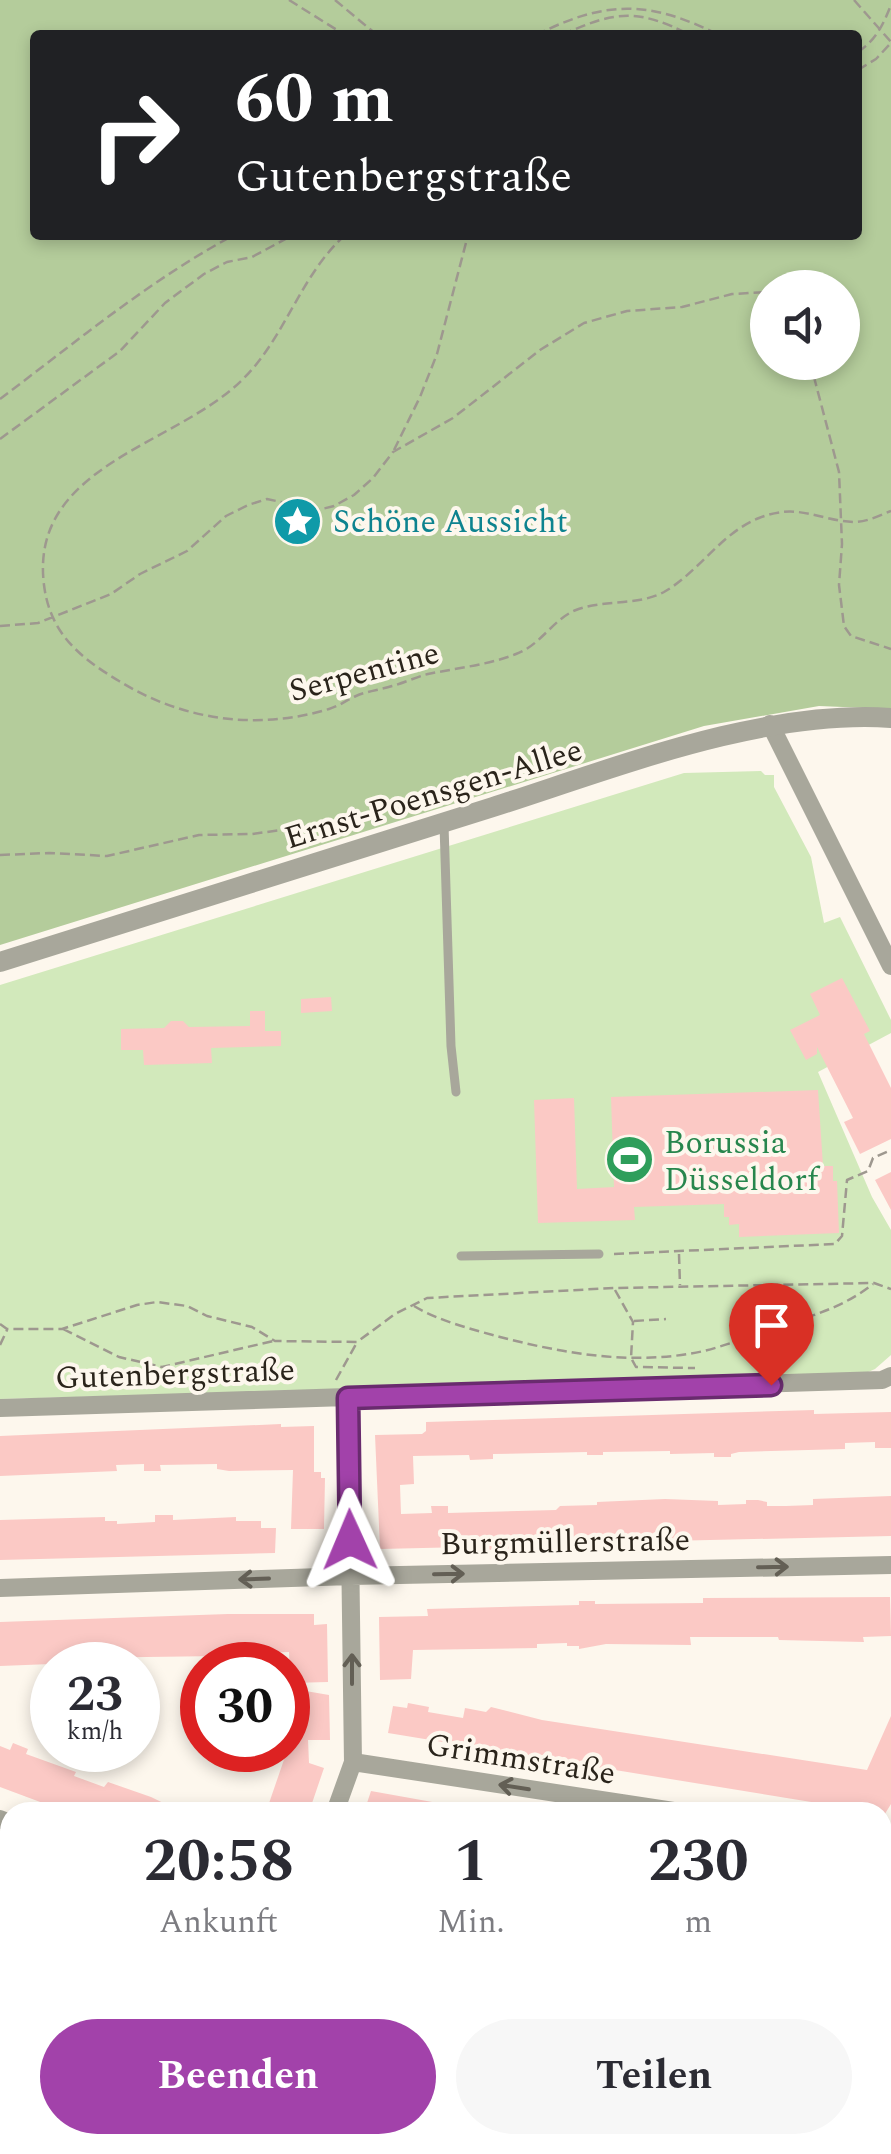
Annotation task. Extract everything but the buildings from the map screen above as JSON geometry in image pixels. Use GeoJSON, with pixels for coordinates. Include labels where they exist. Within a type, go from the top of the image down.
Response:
{"type":"FeatureCollection","features":[{"type":"Feature","properties":{"kind":"street","name":"Ernst-Poensgen-Allee"},"geometry":{"type":"LineString","coordinates":[[0,962],[380,840],[770,724],[891,718]]}},
{"type":"Feature","properties":{"kind":"street"},"geometry":{"type":"LineString","coordinates":[[770,724],[891,966]]}},
{"type":"Feature","properties":{"kind":"street","name":"Gutenbergstraße"},"geometry":{"type":"LineString","coordinates":[[0,1408],[697,1388],[882,1380],[891,1376]]}},
{"type":"Feature","properties":{"kind":"street"},"geometry":{"type":"LineString","coordinates":[[339,1802],[353,1762],[348,1398]]}},
{"type":"Feature","properties":{"kind":"street","name":"Burgmüllerstraße"},"geometry":{"type":"LineString","coordinates":[[0,1588],[891,1565]]}},
{"type":"Feature","properties":{"kind":"street","name":"Grimmstraße"},"geometry":{"type":"LineString","coordinates":[[353,1762],[615,1802]]}},
{"type":"Feature","properties":{"kind":"lane"},"geometry":{"type":"LineString","coordinates":[[444,822],[456,1092]]}},
{"type":"Feature","properties":{"kind":"lane"},"geometry":{"type":"LineString","coordinates":[[462,1256],[599,1254]]}},
{"type":"Feature","properties":{"kind":"path"},"geometry":{"type":"LineString","coordinates":[[289,0],[338,30]]}},
{"type":"Feature","properties":{"kind":"path"},"geometry":{"type":"LineString","coordinates":[[335,0],[370,30]]}},
{"type":"Feature","properties":{"kind":"path"},"geometry":{"type":"LineString","coordinates":[[854,0],[891,42],[862,68]]}},
{"type":"Feature","properties":{"kind":"path"},"geometry":{"type":"LineString","coordinates":[[546,30],[603,4],[644,4],[680,14],[710,30]]}},
{"type":"Feature","properties":{"kind":"path"},"geometry":{"type":"LineString","coordinates":[[862,49],[881,30],[891,5]]}},
{"type":"Feature","properties":{"kind":"path"},"geometry":{"type":"LineString","coordinates":[[572,30],[627,13],[656,19],[679,30]]}},
{"type":"Feature","properties":{"kind":"path"},"geometry":{"type":"LineString","coordinates":[[0,398],[124,306],[224,240]]}},
{"type":"Feature","properties":{"kind":"path"},"geometry":{"type":"LineString","coordinates":[[0,440],[120,351],[165,302],[204,274],[227,262],[252,257],[284,240]]}},
{"type":"Feature","properties":{"kind":"path"},"geometry":{"type":"LineString","coordinates":[[50,617],[43,575],[45,545],[55,517],[72,493],[97,472],[200,412],[236,385],[260,362],[312,270],[340,240]]}},
{"type":"Feature","properties":{"kind":"path"},"geometry":{"type":"LineString","coordinates":[[0,626],[23,626],[112,594],[140,574],[186,551],[226,516],[248,504],[268,499],[318,510],[334,506],[373,478],[393,452],[420,397],[436,354],[466,240]]}},
{"type":"Feature","properties":{"kind":"path"},"geometry":{"type":"LineString","coordinates":[[393,452],[453,418],[540,350],[584,323],[617,313],[682,308],[750,293]]}},
{"type":"Feature","properties":{"kind":"path"},"geometry":{"type":"LineString","coordinates":[[816,380],[839,472],[839,585],[844,626],[851,636],[891,649]]}},
{"type":"Feature","properties":{"kind":"path","name":"Serpentine"},"geometry":{"type":"LineString","coordinates":[[50,617],[90,663],[171,708],[218,720],[300,715],[329,709],[355,696],[425,675],[518,654],[578,610],[609,602],[647,599],[665,591],[756,519],[785,511],[863,521],[891,511]]}},
{"type":"Feature","properties":{"kind":"path"},"geometry":{"type":"LineString","coordinates":[[0,855],[106,856],[199,834],[252,834],[372,818],[380,840]]}},
{"type":"Feature","properties":{"kind":"path"},"geometry":{"type":"LineString","coordinates":[[599,1254],[835,1244],[842,1236],[848,1180],[868,1171],[873,1158],[891,1150]]}},
{"type":"Feature","properties":{"kind":"path"},"geometry":{"type":"LineString","coordinates":[[679,1251],[680,1287]]}},
{"type":"Feature","properties":{"kind":"path"},"geometry":{"type":"LineString","coordinates":[[411,1304],[446,1320],[545,1348],[631,1358],[703,1351],[821,1314],[853,1300],[874,1283]]}},
{"type":"Feature","properties":{"kind":"path"},"geometry":{"type":"LineString","coordinates":[[324,1399],[357,1342],[411,1304],[427,1298],[614,1288],[874,1283],[891,1288]]}},
{"type":"Feature","properties":{"kind":"path"},"geometry":{"type":"LineString","coordinates":[[614,1288],[633,1322],[631,1358],[636,1367],[696,1368],[697,1388]]}},
{"type":"Feature","properties":{"kind":"path"},"geometry":{"type":"LineString","coordinates":[[0,1324],[8,1329],[62,1328],[138,1305],[175,1304],[252,1327],[275,1341]]}},
{"type":"Feature","properties":{"kind":"path"},"geometry":{"type":"LineString","coordinates":[[633,1322],[666,1319]]}},
{"type":"Feature","properties":{"kind":"path"},"geometry":{"type":"LineString","coordinates":[[62,1328],[120,1357],[201,1378],[217,1386]]}},
{"type":"Feature","properties":{"kind":"path"},"geometry":{"type":"LineString","coordinates":[[0,1344],[8,1329]]}},
{"type":"Feature","properties":{"kind":"path"},"geometry":{"type":"LineString","coordinates":[[162,1367],[254,1343],[357,1342]]}},
{"type":"Feature","properties":{"kind":"green space"},"geometry":{"type":"Polygon","coordinates":[[[0,0],[891,0],[891,709],[819,706],[704,726],[0,945],[0,0]]]}},
{"type":"Feature","properties":{"kind":"green space"},"geometry":{"type":"Polygon","coordinates":[[[761,771],[774,775],[774,787],[811,857],[824,923],[840,917],[891,1020],[891,1033],[818,1072],[872,1197],[891,1230],[891,1355],[875,1369],[859,1376],[0,1399],[0,985],[684,773],[761,771]]]}},
{"type":"Feature","properties":{"kind":"place","name":"Schöne Aussicht"},"geometry":{"type":"Point","coordinates":[298,521]}},
{"type":"Feature","properties":{"kind":"place","name":"Borussia Düsseldorf"},"geometry":{"type":"Point","coordinates":[629,1160]}},
{"type":"Feature","properties":{"kind":"route"},"geometry":{"type":"LineString","coordinates":[[350,1540],[348,1398],[771,1385]]}}]}
